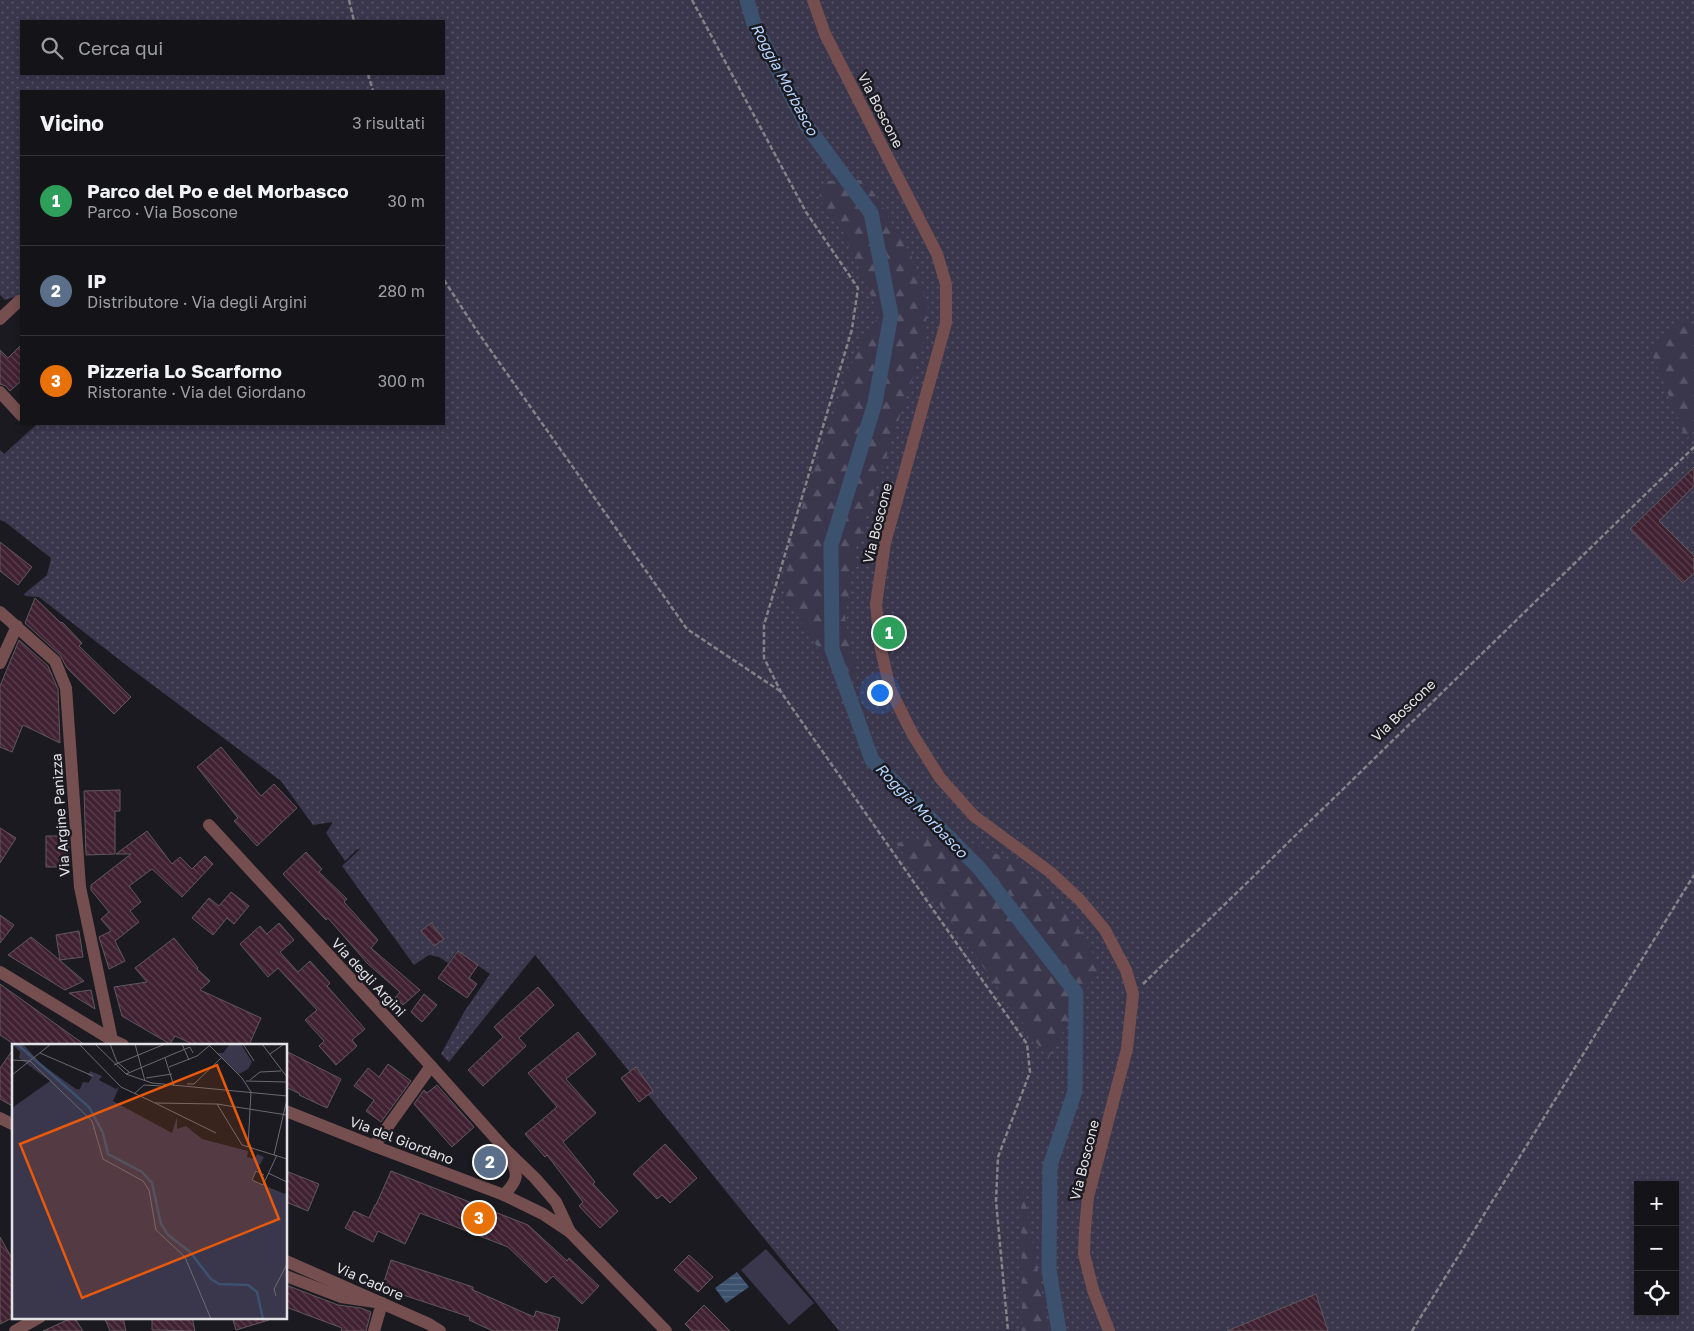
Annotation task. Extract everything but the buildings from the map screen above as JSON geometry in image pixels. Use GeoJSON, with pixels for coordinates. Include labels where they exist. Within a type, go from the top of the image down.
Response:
{"type":"FeatureCollection","features":[{"type":"Feature","properties":{"kind":"street","name":"Via Boscone"},"geometry":{"type":"LineString","coordinates":[[814,0],[825,34],[938,254],[946,284],[946,323],[885,543],[876,604],[880,645],[890,688],[913,735],[940,778],[974,816],[1056,877],[1080,900],[1105,930],[1126,970],[1133,994],[1127,1049],[1114,1102],[1098,1154],[1088,1197],[1085,1229],[1084,1254],[1093,1290],[1109,1331]]}},
{"type":"Feature","properties":{"kind":"street"},"geometry":{"type":"LineString","coordinates":[[0,319],[20,302]]}},
{"type":"Feature","properties":{"kind":"street"},"geometry":{"type":"LineString","coordinates":[[0,392],[20,414]]}},
{"type":"Feature","properties":{"kind":"street","name":"Via Argine Panizza"},"geometry":{"type":"LineString","coordinates":[[0,612],[55,661],[66,688],[80,887],[118,1042]]}},
{"type":"Feature","properties":{"kind":"street"},"geometry":{"type":"LineString","coordinates":[[0,663],[17,626]]}},
{"type":"Feature","properties":{"kind":"street","name":"Via degli Argini"},"geometry":{"type":"LineString","coordinates":[[208,825],[506,1150],[535,1178],[556,1202],[570,1232]]}},
{"type":"Feature","properties":{"kind":"street"},"geometry":{"type":"LineString","coordinates":[[0,972],[118,1042]]}},
{"type":"Feature","properties":{"kind":"street"},"geometry":{"type":"LineString","coordinates":[[374,1146],[431,1066]]}},
{"type":"Feature","properties":{"kind":"street","name":"Via del Giordano"},"geometry":{"type":"LineString","coordinates":[[288,1112],[504,1195],[543,1214],[570,1232],[666,1331]]}},
{"type":"Feature","properties":{"kind":"street"},"geometry":{"type":"LineString","coordinates":[[0,1118],[12,1124]]}},
{"type":"Feature","properties":{"kind":"street","name":"Via degli Argini"},"geometry":{"type":"LineString","coordinates":[[504,1195],[513,1186],[517,1177],[506,1150]]}},
{"type":"Feature","properties":{"kind":"street","name":"Via Cadore"},"geometry":{"type":"LineString","coordinates":[[288,1263],[429,1324],[440,1331]]}},
{"type":"Feature","properties":{"kind":"street"},"geometry":{"type":"LineString","coordinates":[[288,1277],[341,1297],[382,1303],[374,1331]]}},
{"type":"Feature","properties":{"kind":"street"},"geometry":{"type":"LineString","coordinates":[[14,1331],[38,1318]]}},
{"type":"Feature","properties":{"kind":"street"},"geometry":{"type":"LineString","coordinates":[[429,1324],[447,1331]]}},
{"type":"Feature","properties":{"kind":"path"},"geometry":{"type":"LineString","coordinates":[[349,0],[354,20]]}},
{"type":"Feature","properties":{"kind":"path"},"geometry":{"type":"LineString","coordinates":[[692,0],[806,212],[858,288],[852,329],[764,625],[764,658],[781,692],[1027,1044],[1030,1072],[998,1157],[996,1201],[1008,1331]]}},
{"type":"Feature","properties":{"kind":"path"},"geometry":{"type":"LineString","coordinates":[[368,75],[373,90]]}},
{"type":"Feature","properties":{"kind":"path"},"geometry":{"type":"LineString","coordinates":[[445,282],[477,331],[687,629],[781,692]]}},
{"type":"Feature","properties":{"kind":"path","name":"Via Boscone"},"geometry":{"type":"LineString","coordinates":[[1133,994],[1694,447]]}},
{"type":"Feature","properties":{"kind":"path"},"geometry":{"type":"LineString","coordinates":[[1412,1331],[1694,874]]}},
{"type":"Feature","properties":{"kind":"green space"},"geometry":{"type":"Polygon","coordinates":[[[0,0],[1694,0],[1694,1331],[839,1331],[535,955],[449,1062],[441,1054],[464,1012],[490,974],[457,951],[448,963],[439,957],[429,955],[414,965],[342,866],[360,849],[356,850],[345,861],[326,833],[333,822],[313,825],[281,781],[39,597],[25,596],[24,594],[47,575],[51,558],[0,520],[0,450],[4,454],[36,425],[445,425],[445,90],[20,90],[20,300],[17,296],[5,300],[0,295],[0,0]]]}},
{"type":"Feature","properties":{"kind":"green space"},"geometry":{"type":"Polygon","coordinates":[[[866,180],[911,255],[928,308],[922,350],[856,548],[845,617],[857,680],[834,673],[785,596],[789,545],[847,374],[868,329],[880,316],[843,232],[819,198],[825,181],[866,180]]]}},
{"type":"Feature","properties":{"kind":"green space"},"geometry":{"type":"Polygon","coordinates":[[[1686,318],[1694,326],[1694,431],[1686,439],[1651,351],[1686,318]]]}},
{"type":"Feature","properties":{"kind":"green space"},"geometry":{"type":"Polygon","coordinates":[[[923,838],[970,842],[1026,867],[1075,923],[1100,965],[1048,1059],[896,843],[923,838]]]}},
{"type":"Feature","properties":{"kind":"green space"},"geometry":{"type":"Polygon","coordinates":[[[1021,1179],[1049,1331],[1019,1331],[1022,1326],[1021,1179]]]}},
{"type":"Feature","properties":{"kind":"green space"},"geometry":{"type":"Polygon","coordinates":[[[766,1249],[814,1303],[789,1325],[741,1270],[766,1249]]]}},
{"type":"Feature","properties":{"kind":"water"},"geometry":{"type":"Polygon","coordinates":[[[737,1272],[749,1287],[726,1303],[715,1288],[737,1272]]]}},
{"type":"Feature","properties":{"kind":"waterway","name":"Roggia Morbasco"},"geometry":{"type":"LineString","coordinates":[[747,0],[754,24],[807,126],[871,213],[891,315],[875,403],[831,545],[832,649],[872,760],[980,869],[1076,993],[1075,1091],[1050,1166],[1049,1270],[1059,1331]]}},
{"type":"Feature","properties":{"kind":"place","name":"Parco del Po e del Morbasco"},"geometry":{"type":"Point","coordinates":[889,633]}},
{"type":"Feature","properties":{"kind":"place","name":"IP"},"geometry":{"type":"Point","coordinates":[490,1162]}},
{"type":"Feature","properties":{"kind":"place","name":"Pizzeria Lo Scarforno"},"geometry":{"type":"Point","coordinates":[479,1218]}}]}
